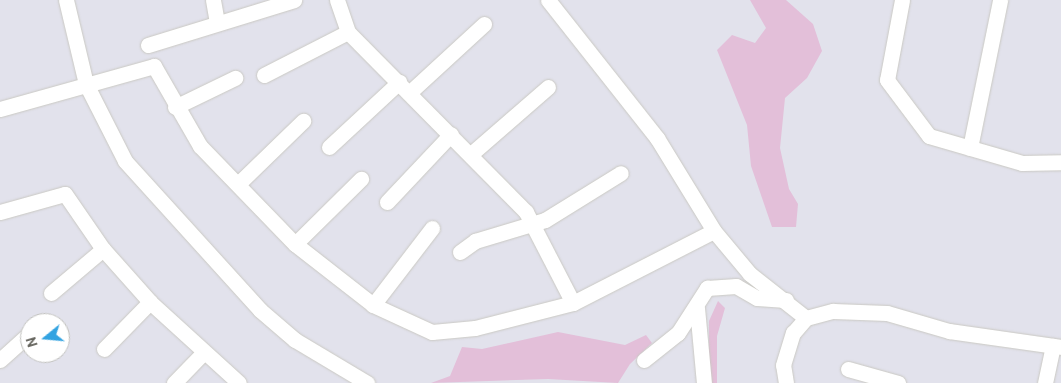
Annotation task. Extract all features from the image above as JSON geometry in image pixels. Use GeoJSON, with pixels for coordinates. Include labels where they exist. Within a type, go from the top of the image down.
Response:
{"type":"FeatureCollection","features":[{"type":"Feature","properties":{"kind":"street"},"geometry":{"type":"LineString","coordinates":[[66,0],[86,84],[125,161],[202,250],[295,340],[367,383]]}},
{"type":"Feature","properties":{"kind":"street"},"geometry":{"type":"LineString","coordinates":[[213,0],[217,23]]}},
{"type":"Feature","properties":{"kind":"street"},"geometry":{"type":"LineString","coordinates":[[148,45],[294,0]]}},
{"type":"Feature","properties":{"kind":"street"},"geometry":{"type":"LineString","coordinates":[[337,0],[348,32],[471,154],[534,223],[573,303]]}},
{"type":"Feature","properties":{"kind":"street"},"geometry":{"type":"LineString","coordinates":[[548,0],[657,138],[714,231],[750,274],[786,300],[806,318]]}},
{"type":"Feature","properties":{"kind":"street"},"geometry":{"type":"LineString","coordinates":[[902,0],[887,80],[929,136],[1022,163],[1061,162]]}},
{"type":"Feature","properties":{"kind":"street"},"geometry":{"type":"LineString","coordinates":[[970,148],[1000,0]]}},
{"type":"Feature","properties":{"kind":"street"},"geometry":{"type":"LineString","coordinates":[[329,147],[484,24]]}},
{"type":"Feature","properties":{"kind":"street"},"geometry":{"type":"LineString","coordinates":[[264,74],[348,32]]}},
{"type":"Feature","properties":{"kind":"street"},"geometry":{"type":"LineString","coordinates":[[0,109],[154,66],[175,107],[200,146],[295,244],[373,305],[432,332],[475,328],[573,303],[714,231]]}},
{"type":"Feature","properties":{"kind":"street"},"geometry":{"type":"LineString","coordinates":[[175,107],[235,78]]}},
{"type":"Feature","properties":{"kind":"street"},"geometry":{"type":"LineString","coordinates":[[471,154],[548,87]]}},
{"type":"Feature","properties":{"kind":"street"},"geometry":{"type":"LineString","coordinates":[[238,184],[303,122]]}},
{"type":"Feature","properties":{"kind":"street"},"geometry":{"type":"LineString","coordinates":[[387,202],[451,134]]}},
{"type":"Feature","properties":{"kind":"street"},"geometry":{"type":"LineString","coordinates":[[460,252],[475,241],[534,223],[621,173]]}},
{"type":"Feature","properties":{"kind":"street"},"geometry":{"type":"LineString","coordinates":[[295,244],[360,179]]}},
{"type":"Feature","properties":{"kind":"street"},"geometry":{"type":"LineString","coordinates":[[0,212],[65,194],[103,249],[150,302],[239,383]]}},
{"type":"Feature","properties":{"kind":"street"},"geometry":{"type":"LineString","coordinates":[[373,305],[432,228]]}},
{"type":"Feature","properties":{"kind":"street"},"geometry":{"type":"LineString","coordinates":[[50,292],[103,249]]}},
{"type":"Feature","properties":{"kind":"street"},"geometry":{"type":"LineString","coordinates":[[644,360],[666,346],[697,308],[707,288],[721,285],[736,286],[757,298],[786,300]]}},
{"type":"Feature","properties":{"kind":"street"},"geometry":{"type":"LineString","coordinates":[[104,349],[150,302]]}},
{"type":"Feature","properties":{"kind":"street"},"geometry":{"type":"LineString","coordinates":[[697,308],[704,383]]}},
{"type":"Feature","properties":{"kind":"street"},"geometry":{"type":"LineString","coordinates":[[786,383],[786,345],[806,318],[856,309],[949,331],[1057,347],[1045,383]]}},
{"type":"Feature","properties":{"kind":"street"},"geometry":{"type":"LineString","coordinates":[[0,360],[20,342]]}},
{"type":"Feature","properties":{"kind":"street"},"geometry":{"type":"LineString","coordinates":[[174,383],[204,352]]}},
{"type":"Feature","properties":{"kind":"street"},"geometry":{"type":"LineString","coordinates":[[848,369],[898,383]]}},
{"type":"Feature","properties":{"kind":"shaded area"},"geometry":{"type":"Polygon","coordinates":[[[750,0],[786,0],[813,24],[822,51],[807,78],[785,98],[780,148],[789,189],[798,204],[796,227],[772,227],[751,166],[747,125],[717,50],[732,35],[755,43],[766,28],[750,0]]]}},
{"type":"Feature","properties":{"kind":"shaded area"},"geometry":{"type":"Polygon","coordinates":[[[718,301],[725,308],[717,336],[717,383],[709,383],[709,321],[718,301]]]}},
{"type":"Feature","properties":{"kind":"shaded area"},"geometry":{"type":"Polygon","coordinates":[[[558,332],[625,345],[646,335],[652,343],[630,364],[618,383],[548,379],[431,383],[450,376],[462,347],[482,349],[558,332]]]}}]}
